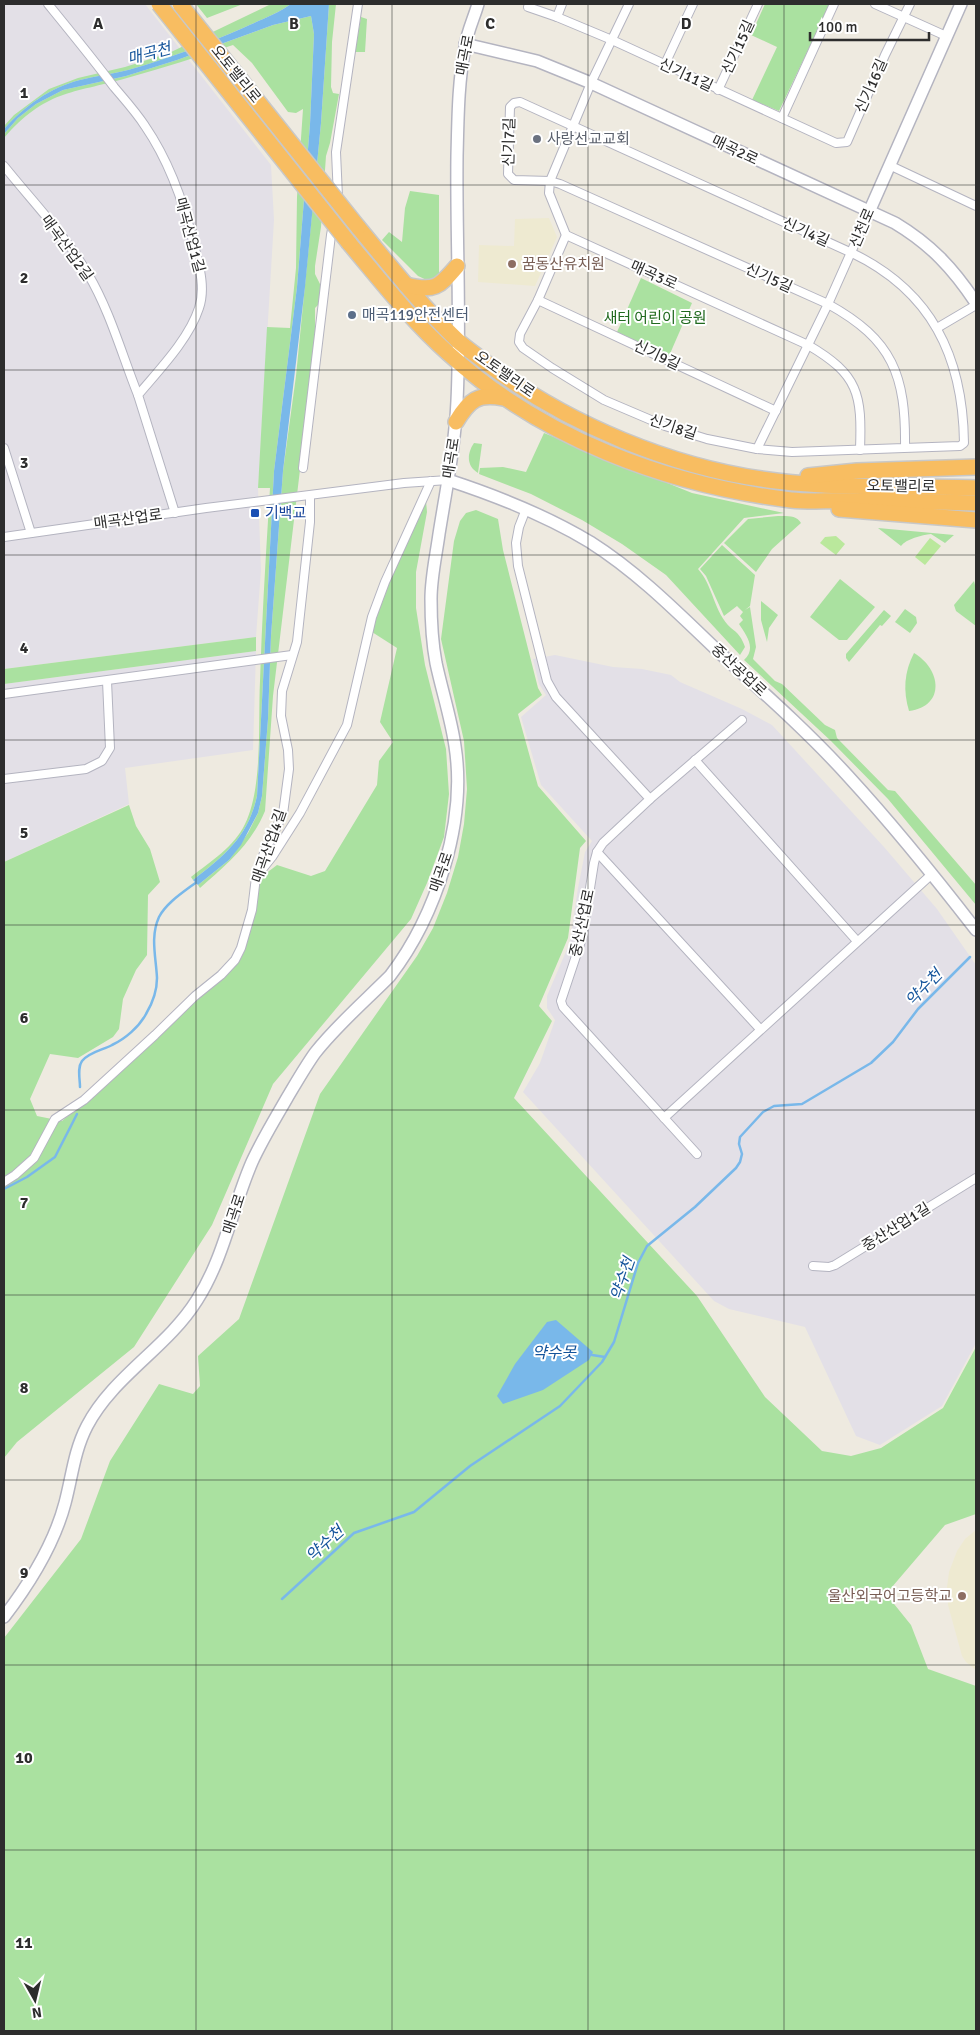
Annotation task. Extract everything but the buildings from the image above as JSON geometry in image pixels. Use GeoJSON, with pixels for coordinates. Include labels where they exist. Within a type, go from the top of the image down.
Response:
{"type":"FeatureCollection","features":[{"type":"Feature","properties":{"kind":"highway","name":"오토밸리로"},"geometry":{"type":"LineString","coordinates":[[159,4],[349,243],[424,330],[459,363],[506,399],[578,439],[644,466],[718,488],[793,500],[976,503]]}},
{"type":"Feature","properties":{"kind":"highway","name":"오토밸리로"},"geometry":{"type":"LineString","coordinates":[[180,4],[358,228],[406,285],[459,341],[509,380],[549,404],[598,429],[637,446],[701,466],[775,481],[976,488]]}},
{"type":"Feature","properties":{"kind":"highway"},"geometry":{"type":"LineString","coordinates":[[406,285],[431,289],[441,284],[458,266]]}},
{"type":"Feature","properties":{"kind":"highway"},"geometry":{"type":"LineString","coordinates":[[456,422],[468,405],[482,396],[506,399]]}},
{"type":"Feature","properties":{"kind":"highway"},"geometry":{"type":"LineString","coordinates":[[775,481],[858,471],[976,466]]}},
{"type":"Feature","properties":{"kind":"highway"},"geometry":{"type":"LineString","coordinates":[[793,500],[829,509],[976,520]]}},
{"type":"Feature","properties":{"kind":"street","name":"매곡산업1길"},"geometry":{"type":"LineString","coordinates":[[48,4],[145,126],[163,158],[183,202],[200,270],[202,286],[200,307],[193,323],[171,354],[138,394]]}},
{"type":"Feature","properties":{"kind":"street"},"geometry":{"type":"LineString","coordinates":[[304,468],[331,235],[338,197],[336,152],[358,4]]}},
{"type":"Feature","properties":{"kind":"street","name":"매곡로"},"geometry":{"type":"LineString","coordinates":[[4,1617],[28,1584],[57,1528],[66,1503],[80,1440],[98,1407],[119,1382],[178,1326],[198,1299],[220,1256],[252,1161],[276,1117],[315,1053],[400,964],[411,945],[442,876],[452,838],[457,770],[456,746],[434,652],[431,598],[434,562],[456,422],[459,363],[458,114],[460,80],[465,44],[478,4]]}},
{"type":"Feature","properties":{"kind":"street","name":"신기11길"},"geometry":{"type":"LineString","coordinates":[[529,4],[528,8],[556,17],[612,40],[836,143],[847,142]]}},
{"type":"Feature","properties":{"kind":"street"},"geometry":{"type":"LineString","coordinates":[[556,17],[562,4]]}},
{"type":"Feature","properties":{"kind":"street"},"geometry":{"type":"LineString","coordinates":[[566,235],[549,193],[550,181],[591,83],[628,4]]}},
{"type":"Feature","properties":{"kind":"street"},"geometry":{"type":"LineString","coordinates":[[665,64],[693,4]]}},
{"type":"Feature","properties":{"kind":"street","name":"신기15길"},"geometry":{"type":"LineString","coordinates":[[718,90],[758,4]]}},
{"type":"Feature","properties":{"kind":"street"},"geometry":{"type":"LineString","coordinates":[[782,118],[834,4]]}},
{"type":"Feature","properties":{"kind":"street"},"geometry":{"type":"LineString","coordinates":[[875,4],[946,36]]}},
{"type":"Feature","properties":{"kind":"street","name":"신기16길"},"geometry":{"type":"LineString","coordinates":[[847,142],[877,72],[910,4]]}},
{"type":"Feature","properties":{"kind":"street","name":"신천로"},"geometry":{"type":"LineString","coordinates":[[757,449],[852,253],[961,4]]}},
{"type":"Feature","properties":{"kind":"street","name":"매곡2로"},"geometry":{"type":"LineString","coordinates":[[465,44],[537,60],[591,83],[894,223],[935,251],[954,272],[976,304]]}},
{"type":"Feature","properties":{"kind":"street","name":"신기7길"},"geometry":{"type":"LineString","coordinates":[[550,181],[514,180],[508,174],[510,107],[514,103],[520,102],[573,127]]}},
{"type":"Feature","properties":{"kind":"street","name":"신기4길"},"geometry":{"type":"LineString","coordinates":[[573,127],[852,253],[886,272],[920,304],[937,328],[952,363],[960,389],[964,415],[964,443]]}},
{"type":"Feature","properties":{"kind":"street"},"geometry":{"type":"LineString","coordinates":[[889,165],[976,206]]}},
{"type":"Feature","properties":{"kind":"street","name":"매곡산업2길"},"geometry":{"type":"LineString","coordinates":[[4,166],[75,254],[89,275],[138,394]]}},
{"type":"Feature","properties":{"kind":"street","name":"신기5길"},"geometry":{"type":"LineString","coordinates":[[550,181],[828,304],[869,331],[889,358],[897,375],[906,414],[905,448]]}},
{"type":"Feature","properties":{"kind":"street","name":"신기8길"},"geometry":{"type":"LineString","coordinates":[[566,235],[538,300],[520,334],[519,342],[523,348],[552,368],[604,400],[665,426],[757,449],[792,452],[960,446],[964,443]]}},
{"type":"Feature","properties":{"kind":"street","name":"매곡3로"},"geometry":{"type":"LineString","coordinates":[[566,235],[808,345],[835,362],[851,382],[860,408],[860,450]]}},
{"type":"Feature","properties":{"kind":"street","name":"신기9길"},"geometry":{"type":"LineString","coordinates":[[538,300],[776,411]]}},
{"type":"Feature","properties":{"kind":"street"},"geometry":{"type":"LineString","coordinates":[[937,328],[976,304]]}},
{"type":"Feature","properties":{"kind":"street"},"geometry":{"type":"LineString","coordinates":[[138,394],[175,513]]}},
{"type":"Feature","properties":{"kind":"street"},"geometry":{"type":"LineString","coordinates":[[4,448],[31,533]]}},
{"type":"Feature","properties":{"kind":"street"},"geometry":{"type":"LineString","coordinates":[[310,496],[448,480]]}},
{"type":"Feature","properties":{"kind":"street","name":"중산공업로"},"geometry":{"type":"LineString","coordinates":[[448,480],[526,509],[567,529],[598,548],[639,578],[847,774],[932,874],[976,930]]}},
{"type":"Feature","properties":{"kind":"street"},"geometry":{"type":"LineString","coordinates":[[256,877],[272,858],[300,813],[347,725],[372,617],[385,582],[431,481]]}},
{"type":"Feature","properties":{"kind":"street","name":"매곡산업로"},"geometry":{"type":"LineString","coordinates":[[4,537],[310,496]]}},
{"type":"Feature","properties":{"kind":"street","name":"매곡산업4길"},"geometry":{"type":"LineString","coordinates":[[4,1182],[34,1158],[55,1120],[84,1100],[235,960],[252,910],[256,877],[264,853],[283,814],[289,769],[288,750],[281,716],[282,691],[288,656],[297,642],[310,522],[310,496]]}},
{"type":"Feature","properties":{"kind":"street"},"geometry":{"type":"LineString","coordinates":[[526,509],[519,527],[516,543],[518,566],[547,681],[556,697],[650,799]]}},
{"type":"Feature","properties":{"kind":"street"},"geometry":{"type":"LineString","coordinates":[[4,694],[288,656]]}},
{"type":"Feature","properties":{"kind":"street"},"geometry":{"type":"LineString","coordinates":[[4,779],[86,769],[102,762],[110,748],[107,681]]}},
{"type":"Feature","properties":{"kind":"street","name":"중산산업로"},"geometry":{"type":"LineString","coordinates":[[697,1154],[563,1007],[560,1001],[582,938],[597,852],[603,843],[650,799],[742,720]]}},
{"type":"Feature","properties":{"kind":"street"},"geometry":{"type":"LineString","coordinates":[[695,760],[857,941]]}},
{"type":"Feature","properties":{"kind":"street"},"geometry":{"type":"LineString","coordinates":[[597,852],[760,1029]]}},
{"type":"Feature","properties":{"kind":"street"},"geometry":{"type":"LineString","coordinates":[[664,1118],[932,874]]}},
{"type":"Feature","properties":{"kind":"street","name":"중산산업1길"},"geometry":{"type":"LineString","coordinates":[[812,1266],[829,1267],[835,1265],[976,1178]]}},
{"type":"Feature","properties":{"kind":"shaded area"},"geometry":{"type":"Polygon","coordinates":[[[4,4],[145,4],[271,165],[274,220],[258,488],[261,570],[256,637],[4,669],[4,4]]]}},
{"type":"Feature","properties":{"kind":"shaded area","name":"꿈동산유치원"},"geometry":{"type":"Polygon","coordinates":[[[549,218],[557,237],[535,286],[478,282],[479,245],[514,246],[515,219],[549,218]]]}},
{"type":"Feature","properties":{"kind":"shaded area"},"geometry":{"type":"Polygon","coordinates":[[[256,651],[253,750],[125,768],[129,804],[4,862],[4,684],[256,651]]]}},
{"type":"Feature","properties":{"kind":"shaded area"},"geometry":{"type":"Polygon","coordinates":[[[555,655],[613,667],[642,669],[671,675],[680,682],[742,709],[772,725],[884,847],[937,909],[976,965],[976,1343],[942,1406],[880,1445],[856,1436],[805,1327],[729,1309],[714,1301],[523,1092],[540,1063],[555,1020],[547,1008],[547,996],[570,942],[585,852],[592,841],[541,785],[521,717],[546,695],[539,684],[533,659],[555,655]]]}},
{"type":"Feature","properties":{"kind":"shaded area","name":"울산외국어고등학교"},"geometry":{"type":"Polygon","coordinates":[[[976,1530],[976,1670],[962,1656],[948,1605],[947,1587],[949,1572],[957,1551],[965,1539],[976,1530]]]}},
{"type":"Feature","properties":{"kind":"green space"},"geometry":{"type":"Polygon","coordinates":[[[196,4],[243,4],[207,18],[196,4]]]}},
{"type":"Feature","properties":{"kind":"green space"},"geometry":{"type":"Polygon","coordinates":[[[271,4],[291,4],[243,28],[172,56],[128,70],[69,83],[29,105],[4,129],[4,126],[14,115],[49,89],[78,78],[125,67],[169,53],[271,4]]]}},
{"type":"Feature","properties":{"kind":"green space"},"geometry":{"type":"Polygon","coordinates":[[[329,4],[336,4],[332,42],[331,87],[333,93],[339,94],[326,156],[321,227],[315,266],[315,274],[322,288],[319,304],[315,308],[315,344],[273,696],[265,811],[253,834],[237,854],[200,888],[198,885],[229,860],[248,833],[258,813],[262,796],[283,471],[296,376],[321,123],[329,4]]]}},
{"type":"Feature","properties":{"kind":"green space"},"geometry":{"type":"Polygon","coordinates":[[[765,4],[830,4],[779,111],[752,100],[777,47],[751,35],[765,4]]]}},
{"type":"Feature","properties":{"kind":"green space"},"geometry":{"type":"Polygon","coordinates":[[[311,16],[314,34],[310,124],[297,287],[274,471],[257,796],[248,823],[234,844],[193,880],[191,877],[235,840],[245,824],[255,792],[270,488],[258,488],[267,327],[290,328],[296,268],[297,197],[303,109],[296,113],[288,112],[252,63],[233,45],[127,78],[60,96],[33,111],[4,138],[4,134],[18,118],[36,104],[63,90],[126,76],[177,60],[273,25],[311,16]]]}},
{"type":"Feature","properties":{"kind":"green space"},"geometry":{"type":"Polygon","coordinates":[[[361,17],[367,19],[365,52],[355,52],[361,17]]]}},
{"type":"Feature","properties":{"kind":"green space"},"geometry":{"type":"Polygon","coordinates":[[[410,191],[439,195],[439,276],[431,282],[418,276],[382,240],[389,232],[402,242],[405,208],[410,191]]]}},
{"type":"Feature","properties":{"kind":"green space","name":"새터 어린이 공원"},"geometry":{"type":"Polygon","coordinates":[[[641,278],[692,303],[669,356],[617,332],[641,278]]]}},
{"type":"Feature","properties":{"kind":"green space"},"geometry":{"type":"Polygon","coordinates":[[[544,433],[692,493],[784,513],[744,518],[698,569],[707,583],[725,622],[743,641],[745,647],[740,655],[666,575],[622,544],[582,520],[531,494],[479,474],[480,468],[503,467],[526,472],[544,433]]]}},
{"type":"Feature","properties":{"kind":"green space"},"geometry":{"type":"Polygon","coordinates":[[[474,443],[482,444],[478,473],[471,467],[469,459],[474,443]]]}},
{"type":"Feature","properties":{"kind":"green space"},"geometry":{"type":"Polygon","coordinates":[[[426,501],[427,512],[416,572],[416,608],[425,665],[446,749],[449,794],[444,837],[427,883],[411,919],[273,1084],[212,1225],[134,1347],[17,1442],[4,1458],[4,862],[129,805],[136,826],[150,849],[160,882],[148,895],[147,955],[136,970],[123,999],[119,1029],[113,1037],[78,1058],[50,1054],[30,1099],[37,1116],[62,1121],[152,1044],[178,1016],[240,960],[245,950],[260,878],[277,865],[311,876],[325,871],[377,785],[379,761],[393,742],[380,722],[397,648],[372,632],[386,584],[426,501]]]}},
{"type":"Feature","properties":{"kind":"green space"},"geometry":{"type":"Polygon","coordinates":[[[476,510],[498,519],[503,550],[538,688],[542,695],[518,714],[538,786],[586,841],[580,848],[568,938],[539,1006],[552,1021],[514,1098],[697,1296],[765,1397],[822,1451],[851,1456],[881,1448],[943,1408],[976,1347],[976,1514],[945,1525],[886,1594],[911,1625],[928,1669],[976,1686],[976,2031],[4,2031],[4,1638],[81,1539],[110,1461],[159,1384],[193,1394],[200,1386],[198,1356],[239,1319],[320,1094],[417,956],[433,928],[447,893],[458,857],[464,824],[467,789],[464,741],[441,639],[454,541],[460,521],[466,513],[476,510]]]}},
{"type":"Feature","properties":{"kind":"green space"},"geometry":{"type":"Polygon","coordinates":[[[778,516],[794,517],[801,523],[772,549],[756,572],[724,543],[748,519],[778,516]]]}},
{"type":"Feature","properties":{"kind":"green space"},"geometry":{"type":"Polygon","coordinates":[[[878,528],[954,535],[945,543],[931,534],[919,536],[910,539],[901,546],[878,528]]]}},
{"type":"Feature","properties":{"kind":"green space"},"geometry":{"type":"Polygon","coordinates":[[[836,536],[845,544],[836,555],[820,543],[825,537],[836,536]]]}},
{"type":"Feature","properties":{"kind":"green space"},"geometry":{"type":"Polygon","coordinates":[[[930,538],[941,546],[925,565],[915,557],[930,538]]]}},
{"type":"Feature","properties":{"kind":"green space"},"geometry":{"type":"Polygon","coordinates":[[[722,545],[755,575],[750,606],[745,610],[750,607],[756,647],[753,659],[825,725],[835,730],[837,738],[888,790],[895,791],[976,885],[976,905],[888,799],[831,741],[744,660],[750,651],[750,646],[739,624],[743,620],[740,616],[743,612],[737,606],[724,616],[706,576],[700,569],[722,545]]]}},
{"type":"Feature","properties":{"kind":"green space"},"geometry":{"type":"Polygon","coordinates":[[[840,579],[875,607],[847,640],[839,640],[810,617],[840,579]]]}},
{"type":"Feature","properties":{"kind":"green space"},"geometry":{"type":"Polygon","coordinates":[[[974,581],[976,589],[976,626],[956,611],[954,605],[974,581]]]}},
{"type":"Feature","properties":{"kind":"green space"},"geometry":{"type":"Polygon","coordinates":[[[761,601],[778,615],[769,628],[767,642],[761,620],[761,601]]]}},
{"type":"Feature","properties":{"kind":"green space"},"geometry":{"type":"Polygon","coordinates":[[[905,609],[916,617],[917,623],[910,633],[895,622],[905,609]]]}},
{"type":"Feature","properties":{"kind":"green space"},"geometry":{"type":"Polygon","coordinates":[[[884,610],[891,616],[882,626],[880,625],[849,662],[846,654],[884,610]]]}},
{"type":"Feature","properties":{"kind":"green space"},"geometry":{"type":"Polygon","coordinates":[[[256,637],[256,651],[4,684],[4,669],[256,637]]]}},
{"type":"Feature","properties":{"kind":"green space"},"geometry":{"type":"Polygon","coordinates":[[[914,653],[930,668],[935,686],[934,695],[929,702],[921,708],[909,711],[906,696],[906,674],[914,653]]]}},
{"type":"Feature","properties":{"kind":"water"},"geometry":{"type":"Polygon","coordinates":[[[291,4],[329,4],[321,123],[305,287],[283,471],[262,796],[258,813],[241,845],[229,860],[198,885],[193,880],[225,853],[241,834],[248,823],[257,796],[274,471],[297,287],[310,124],[314,34],[311,16],[273,25],[177,60],[126,76],[63,90],[36,104],[18,118],[4,134],[4,129],[29,105],[69,83],[128,70],[172,56],[243,28],[291,4]]]}},
{"type":"Feature","properties":{"kind":"water","name":"약수못"},"geometry":{"type":"Polygon","coordinates":[[[556,1320],[593,1352],[589,1360],[543,1390],[503,1404],[497,1396],[515,1364],[547,1322],[556,1320]]]}},
{"type":"Feature","properties":{"kind":"waterway"},"geometry":{"type":"LineString","coordinates":[[80,1087],[79,1070],[82,1061],[88,1055],[112,1045],[127,1036],[136,1028],[146,1014],[154,997],[157,983],[154,940],[159,917],[171,902],[198,881]]}},
{"type":"Feature","properties":{"kind":"waterway","name":"약수천"},"geometry":{"type":"LineString","coordinates":[[282,1599],[354,1533],[414,1512],[470,1466],[560,1406],[602,1362],[614,1342],[638,1263],[647,1246],[695,1207],[736,1168],[742,1154],[739,1144],[740,1137],[763,1112],[774,1106],[802,1104],[871,1063],[893,1042],[918,1009],[970,957]]}},
{"type":"Feature","properties":{"kind":"waterway"},"geometry":{"type":"LineString","coordinates":[[4,1189],[27,1177],[55,1157],[77,1114]]}},
{"type":"Feature","properties":{"kind":"waterway"},"geometry":{"type":"LineString","coordinates":[[592,1355],[605,1357]]}},
{"type":"Feature","properties":{"kind":"place","name":"사랑선교교회"},"geometry":{"type":"Point","coordinates":[537,139]}},
{"type":"Feature","properties":{"kind":"place","name":"꿈동산유치원"},"geometry":{"type":"Point","coordinates":[512,264]}},
{"type":"Feature","properties":{"kind":"place","name":"매곡119안전센터"},"geometry":{"type":"Point","coordinates":[352,315]}},
{"type":"Feature","properties":{"kind":"place","name":"기백교"},"geometry":{"type":"Point","coordinates":[255,513]}},
{"type":"Feature","properties":{"kind":"place","name":"울산외국어고등학교"},"geometry":{"type":"Point","coordinates":[962,1596]}},
{"type":"Feature","properties":{"kind":"water label","name":"매곡천"},"geometry":{"type":"Point","coordinates":[149,54]}}]}
